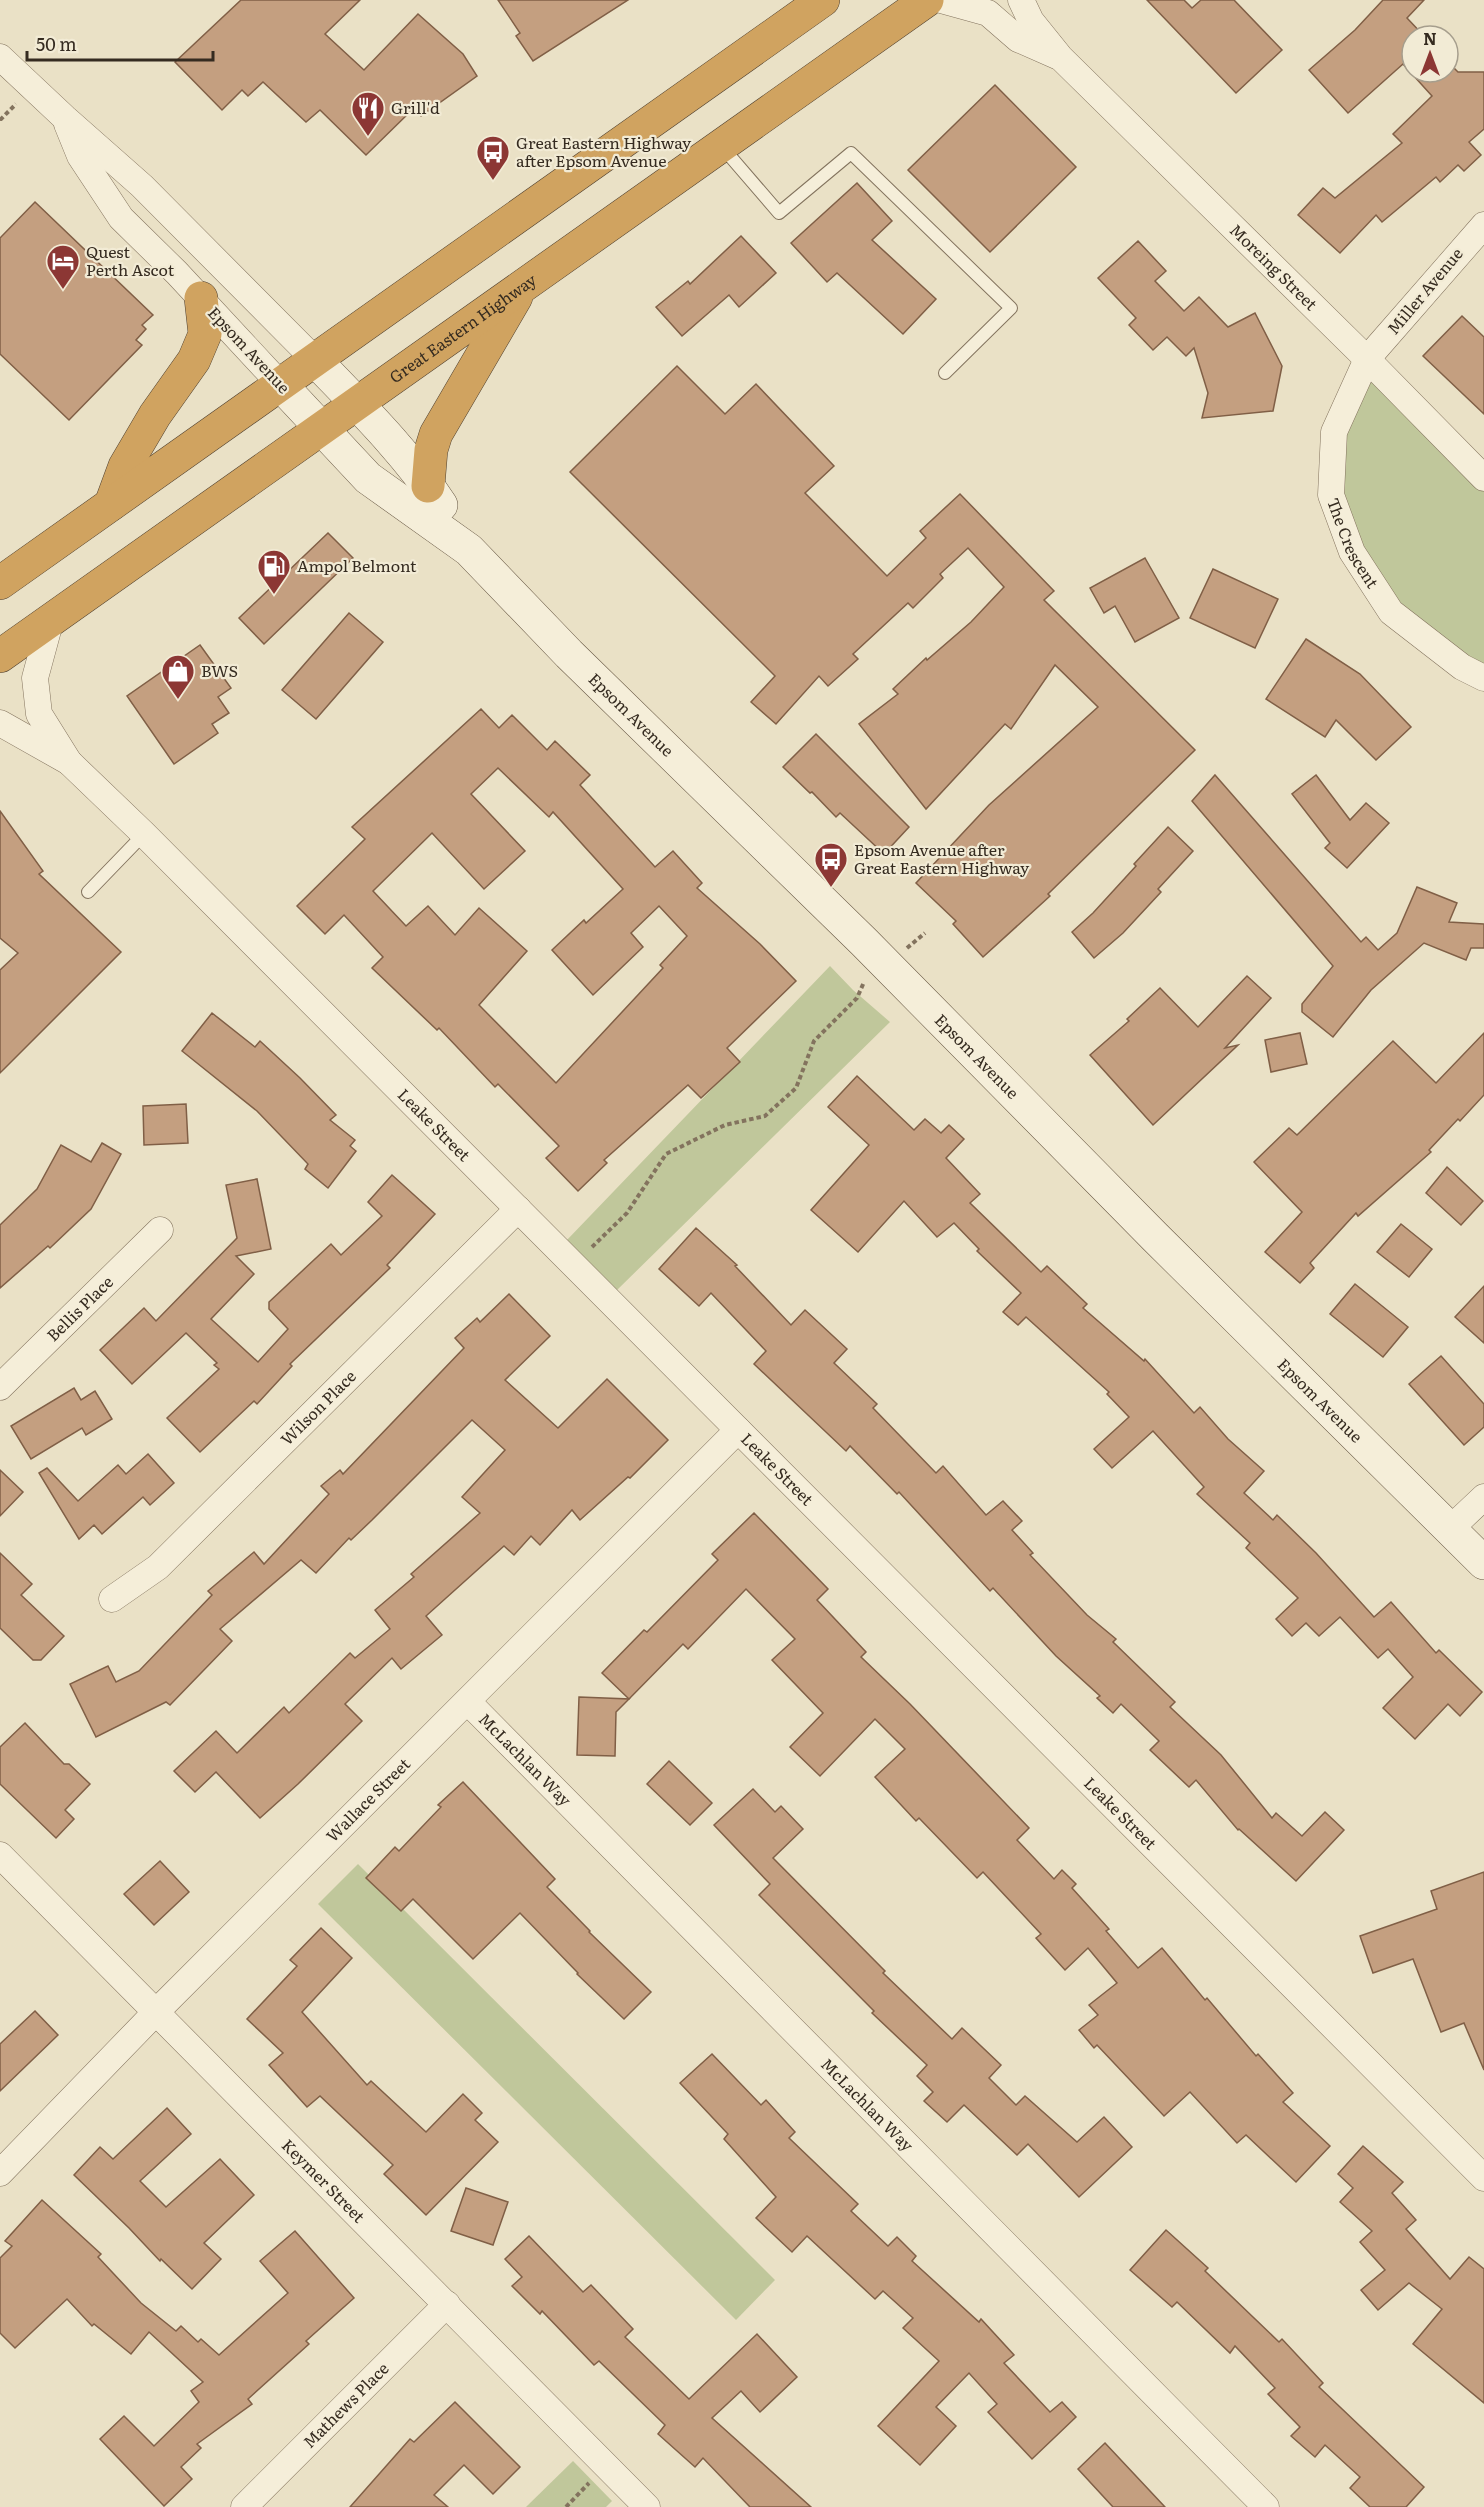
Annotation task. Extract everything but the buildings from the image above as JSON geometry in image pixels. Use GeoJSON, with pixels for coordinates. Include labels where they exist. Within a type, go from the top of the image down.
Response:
{"type":"FeatureCollection","features":[{"type":"Feature","properties":{"kind":"highway"},"geometry":{"type":"LineString","coordinates":[[0,583],[280,384],[316,361],[520,212],[824,0]]}},
{"type":"Feature","properties":{"kind":"highway","name":"Great Eastern Highway"},"geometry":{"type":"LineString","coordinates":[[0,656],[358,405],[927,0]]}},
{"type":"Feature","properties":{"kind":"highway"},"geometry":{"type":"LineString","coordinates":[[428,486],[431,450],[436,434],[521,287]]}},
{"type":"Feature","properties":{"kind":"highway"},"geometry":{"type":"LineString","coordinates":[[111,504],[125,466],[155,415],[194,360],[205,334],[201,298]]}},
{"type":"Feature","properties":{"kind":"street","name":"Moreing Street"},"geometry":{"type":"LineString","coordinates":[[941,0],[988,13],[1018,39],[1060,57]]}},
{"type":"Feature","properties":{"kind":"street","name":"Moreing Street"},"geometry":{"type":"LineString","coordinates":[[1021,0],[1031,21],[1060,57],[1367,359],[1484,478]]}},
{"type":"Feature","properties":{"kind":"street","name":"Epsom Avenue"},"geometry":{"type":"LineString","coordinates":[[0,57],[142,186],[358,405],[428,486],[469,550]]}},
{"type":"Feature","properties":{"kind":"street","name":"Epsom Avenue"},"geometry":{"type":"LineString","coordinates":[[65,118],[80,156],[120,218],[201,298],[368,478],[469,550],[569,654],[887,967],[1484,1563]]}},
{"type":"Feature","properties":{"kind":"street","name":"Miller Avenue"},"geometry":{"type":"LineString","coordinates":[[1367,359],[1484,225]]}},
{"type":"Feature","properties":{"kind":"street","name":"The Crescent"},"geometry":{"type":"LineString","coordinates":[[1367,359],[1334,432],[1331,495],[1352,552],[1391,612],[1462,667],[1484,678]]}},
{"type":"Feature","properties":{"kind":"street","name":"Leake Street"},"geometry":{"type":"LineString","coordinates":[[51,619],[35,678],[39,714],[69,762],[144,834],[1484,2178]]}},
{"type":"Feature","properties":{"kind":"street","name":"Leake Street"},"geometry":{"type":"LineString","coordinates":[[0,723],[69,762]]}},
{"type":"Feature","properties":{"kind":"street","name":"Wilson Place"},"geometry":{"type":"LineString","coordinates":[[112,1599],[158,1567],[518,1209]]}},
{"type":"Feature","properties":{"kind":"street","name":"Bellis Place"},"geometry":{"type":"LineString","coordinates":[[0,1387],[160,1230]]}},
{"type":"Feature","properties":{"kind":"street","name":"Wallace Street"},"geometry":{"type":"LineString","coordinates":[[0,2173],[155,2013],[738,1430]]}},
{"type":"Feature","properties":{"kind":"street"},"geometry":{"type":"LineString","coordinates":[[1450,1529],[1484,1497]]}},
{"type":"Feature","properties":{"kind":"street","name":"McLachlan Way"},"geometry":{"type":"LineString","coordinates":[[468,1702],[1258,2504]]}},
{"type":"Feature","properties":{"kind":"street","name":"Keymer Street"},"geometry":{"type":"LineString","coordinates":[[0,1855],[647,2507]]}},
{"type":"Feature","properties":{"kind":"street","name":"Mathews Place"},"geometry":{"type":"LineString","coordinates":[[244,2507],[447,2304]]}},
{"type":"Feature","properties":{"kind":"lane"},"geometry":{"type":"LineString","coordinates":[[722,147],[779,213],[851,153],[1011,308],[945,373]]}},
{"type":"Feature","properties":{"kind":"lane"},"geometry":{"type":"LineString","coordinates":[[88,892],[144,834]]}},
{"type":"Feature","properties":{"kind":"path"},"geometry":{"type":"LineString","coordinates":[[574,1265],[627,1213],[666,1154],[725,1125],[765,1116],[796,1088],[814,1041],[857,998],[862,983],[887,967],[925,933]]}},
{"type":"Feature","properties":{"kind":"path"},"geometry":{"type":"LineString","coordinates":[[566,2507],[606,2466]]}},
{"type":"Feature","properties":{"kind":"green space"},"geometry":{"type":"Polygon","coordinates":[[[1367,359],[1484,478],[1484,678],[1428,642],[1352,552],[1334,432],[1367,359]]]}},
{"type":"Feature","properties":{"kind":"green space"},"geometry":{"type":"Polygon","coordinates":[[[830,966],[853,990],[890,1022],[616,1291],[566,1241],[830,966]]]}},
{"type":"Feature","properties":{"kind":"green space"},"geometry":{"type":"Polygon","coordinates":[[[358,1864],[775,2280],[736,2320],[318,1904],[358,1864]]]}},
{"type":"Feature","properties":{"kind":"green space"},"geometry":{"type":"Polygon","coordinates":[[[573,2461],[612,2501],[606,2507],[526,2507],[573,2461]]]}},
{"type":"Feature","properties":{"kind":"place","name":"Grill'd"},"geometry":{"type":"Point","coordinates":[368,137]}},
{"type":"Feature","properties":{"kind":"place","name":"Great Eastern Highway after Epsom Avenue"},"geometry":{"type":"Point","coordinates":[493,181]}},
{"type":"Feature","properties":{"kind":"place","name":"Quest Perth Ascot"},"geometry":{"type":"Point","coordinates":[63,290]}},
{"type":"Feature","properties":{"kind":"place","name":"Ampol Belmont"},"geometry":{"type":"Point","coordinates":[274,595]}},
{"type":"Feature","properties":{"kind":"place","name":"BWS"},"geometry":{"type":"Point","coordinates":[178,700]}},
{"type":"Feature","properties":{"kind":"place","name":"Epsom Avenue after Great Eastern Highway"},"geometry":{"type":"Point","coordinates":[831,888]}}]}
